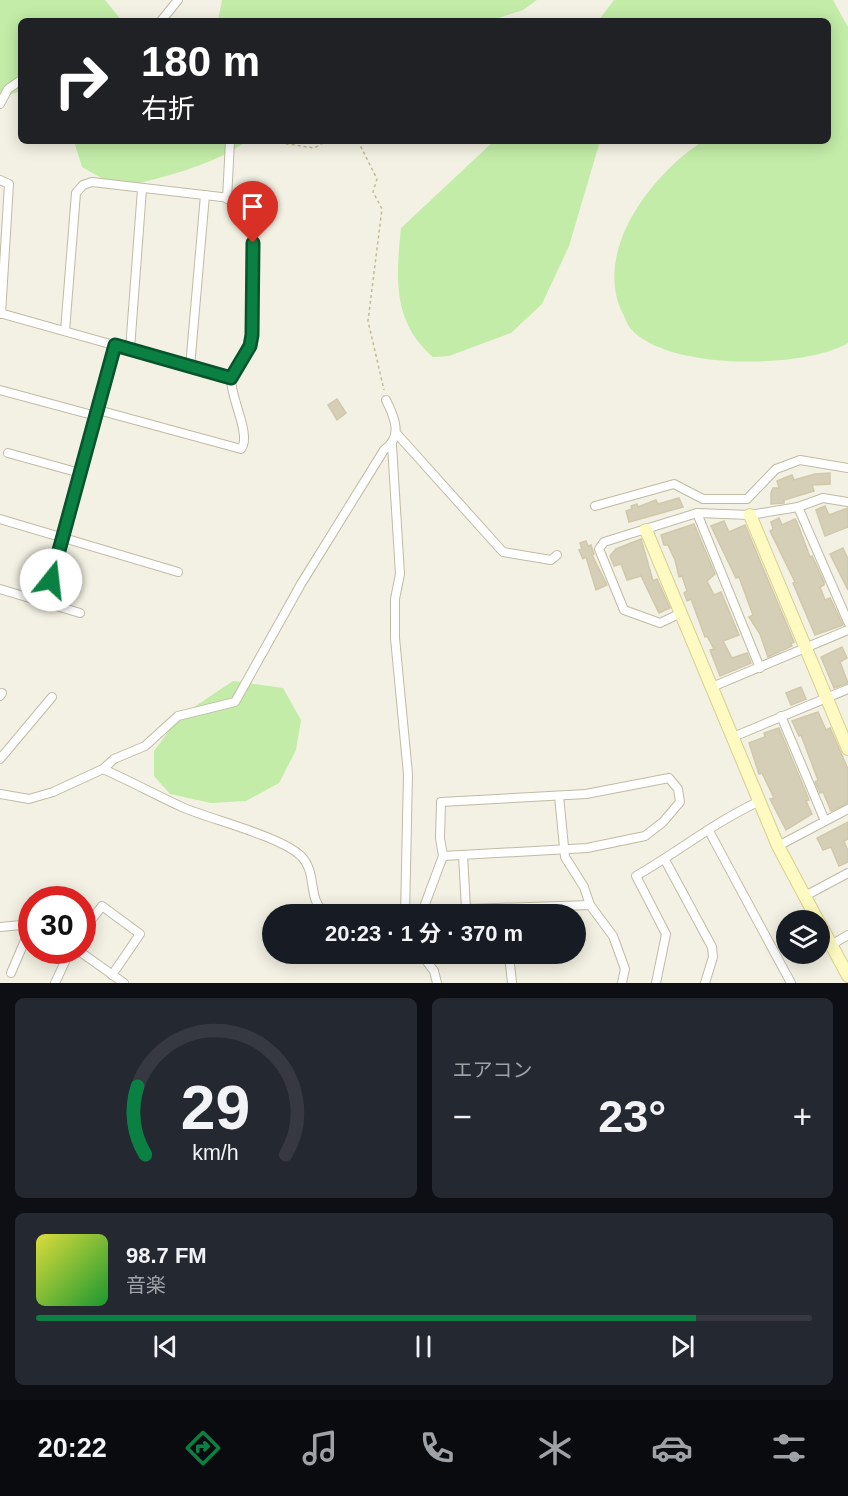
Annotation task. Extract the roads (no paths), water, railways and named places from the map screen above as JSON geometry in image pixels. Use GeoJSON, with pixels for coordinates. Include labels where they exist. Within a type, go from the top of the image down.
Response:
{"type":"FeatureCollection","features":[{"type":"Feature","properties":{"kind":"street"},"geometry":{"type":"LineString","coordinates":[[163,18],[178,0]]}},
{"type":"Feature","properties":{"kind":"street"},"geometry":{"type":"LineString","coordinates":[[0,104],[8,89],[18,82]]}},
{"type":"Feature","properties":{"kind":"street"},"geometry":{"type":"LineString","coordinates":[[227,199],[230,144]]}},
{"type":"Feature","properties":{"kind":"street"},"geometry":{"type":"LineString","coordinates":[[0,180],[9,183],[1,313],[231,378]]}},
{"type":"Feature","properties":{"kind":"street"},"geometry":{"type":"LineString","coordinates":[[65,331],[76,193],[83,185],[92,182],[273,203]]}},
{"type":"Feature","properties":{"kind":"street"},"geometry":{"type":"LineString","coordinates":[[130,349],[142,189]]}},
{"type":"Feature","properties":{"kind":"street"},"geometry":{"type":"LineString","coordinates":[[190,367],[205,195]]}},
{"type":"Feature","properties":{"kind":"street"},"geometry":{"type":"LineString","coordinates":[[0,390],[241,449],[245,442],[244,433],[233,398],[231,378],[250,346],[252,335],[253,243]]}},
{"type":"Feature","properties":{"kind":"street"},"geometry":{"type":"LineString","coordinates":[[45,601],[115,345]]}},
{"type":"Feature","properties":{"kind":"street"},"geometry":{"type":"LineString","coordinates":[[386,400],[393,414],[397,434],[503,552],[550,560],[557,555]]}},
{"type":"Feature","properties":{"kind":"street"},"geometry":{"type":"LineString","coordinates":[[397,434],[392,445],[400,574],[395,599],[395,638],[408,774],[405,904]]}},
{"type":"Feature","properties":{"kind":"street"},"geometry":{"type":"LineString","coordinates":[[0,794],[29,799],[53,792],[104,770],[114,759],[151,741],[178,716],[235,702],[301,584],[384,450],[392,445]]}},
{"type":"Feature","properties":{"kind":"street"},"geometry":{"type":"LineString","coordinates":[[8,453],[80,473]]}},
{"type":"Feature","properties":{"kind":"street"},"geometry":{"type":"LineString","coordinates":[[595,506],[674,484],[703,500],[747,499],[776,469],[800,460],[848,468]]}},
{"type":"Feature","properties":{"kind":"street"},"geometry":{"type":"LineString","coordinates":[[681,613],[660,623],[624,610],[599,549],[604,542],[697,513],[750,515],[798,507],[823,498],[848,502]]}},
{"type":"Feature","properties":{"kind":"street"},"geometry":{"type":"LineString","coordinates":[[798,507],[848,622]]}},
{"type":"Feature","properties":{"kind":"street"},"geometry":{"type":"LineString","coordinates":[[697,513],[760,668]]}},
{"type":"Feature","properties":{"kind":"street"},"geometry":{"type":"LineString","coordinates":[[750,515],[848,749]]}},
{"type":"Feature","properties":{"kind":"street"},"geometry":{"type":"LineString","coordinates":[[0,519],[178,572]]}},
{"type":"Feature","properties":{"kind":"street"},"geometry":{"type":"LineString","coordinates":[[646,530],[734,737],[777,846],[813,910]]}},
{"type":"Feature","properties":{"kind":"street"},"geometry":{"type":"LineString","coordinates":[[0,589],[80,613]]}},
{"type":"Feature","properties":{"kind":"street"},"geometry":{"type":"LineString","coordinates":[[712,687],[848,630]]}},
{"type":"Feature","properties":{"kind":"street"},"geometry":{"type":"LineString","coordinates":[[734,737],[848,689]]}},
{"type":"Feature","properties":{"kind":"street"},"geometry":{"type":"LineString","coordinates":[[0,759],[52,697]]}},
{"type":"Feature","properties":{"kind":"street"},"geometry":{"type":"LineString","coordinates":[[782,716],[825,821]]}},
{"type":"Feature","properties":{"kind":"street"},"geometry":{"type":"LineString","coordinates":[[104,770],[183,807],[289,847],[307,863],[319,904]]}},
{"type":"Feature","properties":{"kind":"street"},"geometry":{"type":"LineString","coordinates":[[425,904],[443,856],[441,801],[586,794],[669,778],[678,789],[680,802],[663,822],[645,836],[587,848],[443,856]]}},
{"type":"Feature","properties":{"kind":"street"},"geometry":{"type":"LineString","coordinates":[[559,796],[565,857],[584,887],[590,905],[613,936],[625,969],[621,983]]}},
{"type":"Feature","properties":{"kind":"street"},"geometry":{"type":"LineString","coordinates":[[656,983],[666,934],[636,876],[709,831],[722,819],[760,801]]}},
{"type":"Feature","properties":{"kind":"street"},"geometry":{"type":"LineString","coordinates":[[777,846],[848,809]]}},
{"type":"Feature","properties":{"kind":"street"},"geometry":{"type":"LineString","coordinates":[[709,831],[791,983]]}},
{"type":"Feature","properties":{"kind":"street"},"geometry":{"type":"LineString","coordinates":[[463,855],[466,909],[590,905]]}},
{"type":"Feature","properties":{"kind":"street"},"geometry":{"type":"LineString","coordinates":[[665,860],[712,947],[713,957],[705,983]]}},
{"type":"Feature","properties":{"kind":"street"},"geometry":{"type":"LineString","coordinates":[[805,896],[848,873]]}},
{"type":"Feature","properties":{"kind":"street"},"geometry":{"type":"LineString","coordinates":[[96,914],[102,906],[140,934],[112,975]]}},
{"type":"Feature","properties":{"kind":"street"},"geometry":{"type":"LineString","coordinates":[[0,927],[18,925]]}},
{"type":"Feature","properties":{"kind":"street"},"geometry":{"type":"LineString","coordinates":[[848,935],[831,945],[848,976]]}},
{"type":"Feature","properties":{"kind":"street"},"geometry":{"type":"LineString","coordinates":[[10,973],[18,955]]}},
{"type":"Feature","properties":{"kind":"street"},"geometry":{"type":"LineString","coordinates":[[96,963],[124,983]]}},
{"type":"Feature","properties":{"kind":"street"},"geometry":{"type":"LineString","coordinates":[[56,983],[64,964]]}},
{"type":"Feature","properties":{"kind":"street"},"geometry":{"type":"LineString","coordinates":[[429,964],[434,970],[437,983]]}},
{"type":"Feature","properties":{"kind":"street"},"geometry":{"type":"LineString","coordinates":[[510,964],[512,983]]}}]}
